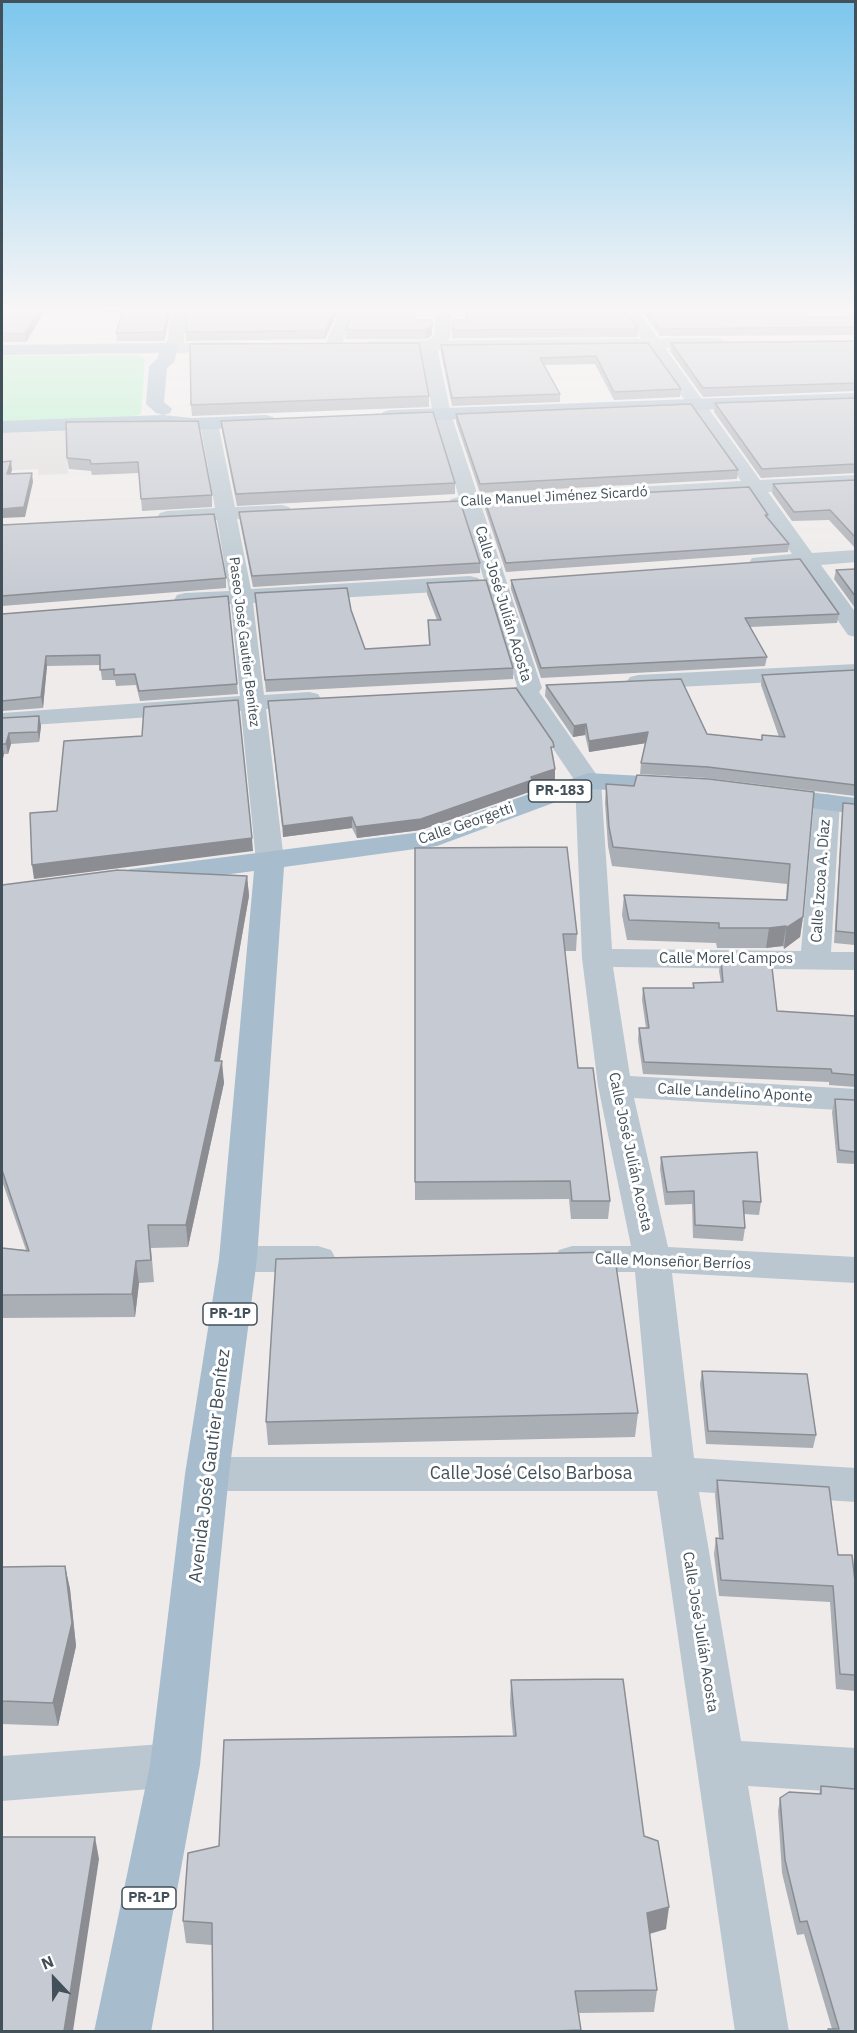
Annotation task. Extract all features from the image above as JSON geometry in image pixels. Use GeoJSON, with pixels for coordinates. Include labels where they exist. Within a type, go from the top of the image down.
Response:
{"type":"FeatureCollection","features":[{"type":"Feature","properties":{"kind":"main road"},"geometry":{"type":"LineString","coordinates":[[155,404],[163,415]]}},
{"type":"Feature","properties":{"kind":"main road"},"geometry":{"type":"LineString","coordinates":[[372,417],[698,404]]}},
{"type":"Feature","properties":{"kind":"main road"},"geometry":{"type":"LineString","coordinates":[[2,427],[163,415],[209,423],[279,421]]}},
{"type":"Feature","properties":{"kind":"main road","name":"Calle Georgetti"},"geometry":{"type":"LineString","coordinates":[[105,881],[427,840],[588,781],[707,788]]}},
{"type":"Feature","properties":{"kind":"main road"},"geometry":{"type":"LineString","coordinates":[[740,792],[855,806]]}},
{"type":"Feature","properties":{"kind":"main road","name":"Avenida José Gautier Benítez"},"geometry":{"type":"LineString","coordinates":[[122,2031],[175,1765],[207,1474],[238,1259],[270,861]]}},
{"type":"Feature","properties":{"kind":"street","name":"Calle José Julián Acosta"},"geometry":{"type":"LineString","coordinates":[[440,404],[471,502],[508,581],[526,691],[588,781],[597,958],[615,1086],[652,1259],[675,1474],[762,2031]]}},
{"type":"Feature","properties":{"kind":"street"},"geometry":{"type":"LineString","coordinates":[[695,404],[855,630]]}},
{"type":"Feature","properties":{"kind":"street","name":"Paseo José Gautier Benítez"},"geometry":{"type":"LineString","coordinates":[[209,423],[242,596],[270,861]]}},
{"type":"Feature","properties":{"kind":"street","name":"Calle Manuel Jiménez Sicardó"},"geometry":{"type":"LineString","coordinates":[[436,504],[855,481]]}},
{"type":"Feature","properties":{"kind":"street"},"geometry":{"type":"LineString","coordinates":[[143,518],[296,510]]}},
{"type":"Feature","properties":{"kind":"street"},"geometry":{"type":"LineString","coordinates":[[745,564],[855,556]]}},
{"type":"Feature","properties":{"kind":"street"},"geometry":{"type":"LineString","coordinates":[[162,602],[508,581]]}},
{"type":"Feature","properties":{"kind":"street"},"geometry":{"type":"LineString","coordinates":[[612,684],[855,671]]}},
{"type":"Feature","properties":{"kind":"street"},"geometry":{"type":"LineString","coordinates":[[2,720],[335,698]]}},
{"type":"Feature","properties":{"kind":"street","name":"Calle Izcoa A. Díaz"},"geometry":{"type":"LineString","coordinates":[[815,959],[827,802]]}},
{"type":"Feature","properties":{"kind":"street","name":"Calle Morel Campos"},"geometry":{"type":"LineString","coordinates":[[597,958],[855,961]]}},
{"type":"Feature","properties":{"kind":"street","name":"Calle Landelino Aponte"},"geometry":{"type":"LineString","coordinates":[[615,1086],[855,1100]]}},
{"type":"Feature","properties":{"kind":"street"},"geometry":{"type":"LineString","coordinates":[[238,1259],[356,1259]]}},
{"type":"Feature","properties":{"kind":"street","name":"Calle Monseñor Berríos"},"geometry":{"type":"LineString","coordinates":[[534,1259],[652,1259],[855,1270]]}},
{"type":"Feature","properties":{"kind":"street","name":"Calle José Celso Barbosa"},"geometry":{"type":"LineString","coordinates":[[207,1474],[675,1474],[855,1485]]}},
{"type":"Feature","properties":{"kind":"street"},"geometry":{"type":"LineString","coordinates":[[720,1762],[855,1771]]}},
{"type":"Feature","properties":{"kind":"street"},"geometry":{"type":"LineString","coordinates":[[2,1779],[175,1765]]}},
{"type":"Feature","properties":{"kind":"shaded area"},"geometry":{"type":"Polygon","coordinates":[[[67,431],[68,474],[38,475],[38,469],[2,471],[2,433],[67,431]]]}},
{"type":"Feature","properties":{"kind":"green space"},"geometry":{"type":"Polygon","coordinates":[[[2,404],[142,404],[141,413],[127,417],[2,423],[2,404]]]}},
{"type":"Feature","properties":{"kind":"building"},"geometry":{"type":"Polygon","coordinates":[[[691,404],[738,470],[480,484],[456,414],[691,404]]]}},
{"type":"Feature","properties":{"kind":"building"},"geometry":{"type":"Polygon","coordinates":[[[716,404],[855,404],[855,464],[762,469],[716,404]]]}},
{"type":"Feature","properties":{"kind":"building"},"geometry":{"type":"Polygon","coordinates":[[[433,412],[455,483],[236,494],[221,421],[433,412]]]}},
{"type":"Feature","properties":{"kind":"building"},"geometry":{"type":"Polygon","coordinates":[[[198,421],[212,495],[141,499],[138,462],[91,464],[90,460],[67,458],[66,422],[198,421]]]}},
{"type":"Feature","properties":{"kind":"building"},"geometry":{"type":"Polygon","coordinates":[[[11,461],[7,474],[32,473],[24,507],[2,509],[2,462],[11,461]]]}},
{"type":"Feature","properties":{"kind":"building"},"geometry":{"type":"Polygon","coordinates":[[[855,480],[855,537],[830,510],[794,512],[773,484],[855,480]]]}},
{"type":"Feature","properties":{"kind":"building"},"geometry":{"type":"Polygon","coordinates":[[[749,487],[768,515],[765,515],[789,544],[506,563],[485,501],[749,487]]]}},
{"type":"Feature","properties":{"kind":"building"},"geometry":{"type":"Polygon","coordinates":[[[460,501],[480,563],[252,576],[239,512],[460,501]]]}},
{"type":"Feature","properties":{"kind":"building"},"geometry":{"type":"Polygon","coordinates":[[[214,514],[226,578],[2,596],[2,525],[214,514]]]}},
{"type":"Feature","properties":{"kind":"building"},"geometry":{"type":"Polygon","coordinates":[[[800,559],[839,614],[745,618],[767,657],[541,668],[511,580],[800,559]]]}},
{"type":"Feature","properties":{"kind":"building"},"geometry":{"type":"Polygon","coordinates":[[[855,569],[855,596],[836,570],[855,569]]]}},
{"type":"Feature","properties":{"kind":"building"},"geometry":{"type":"Polygon","coordinates":[[[486,580],[513,668],[265,680],[255,593],[347,588],[351,610],[365,649],[430,645],[428,620],[441,620],[427,583],[486,580]]]}},
{"type":"Feature","properties":{"kind":"building"},"geometry":{"type":"Polygon","coordinates":[[[228,596],[237,684],[139,691],[135,674],[114,675],[114,669],[100,670],[100,655],[46,656],[41,697],[2,701],[2,614],[228,596]]]}},
{"type":"Feature","properties":{"kind":"building"},"geometry":{"type":"Polygon","coordinates":[[[855,670],[855,785],[708,767],[641,763],[648,732],[589,741],[586,724],[574,726],[546,685],[681,679],[707,734],[762,740],[762,735],[785,737],[762,675],[855,670]]]}},
{"type":"Feature","properties":{"kind":"building"},"geometry":{"type":"Polygon","coordinates":[[[516,688],[553,742],[554,747],[551,747],[555,769],[531,777],[532,780],[421,819],[356,827],[352,817],[283,826],[268,701],[516,688]]]}},
{"type":"Feature","properties":{"kind":"building"},"geometry":{"type":"Polygon","coordinates":[[[238,700],[252,838],[32,865],[30,813],[57,811],[64,741],[142,736],[144,707],[238,700]]]}},
{"type":"Feature","properties":{"kind":"building"},"geometry":{"type":"Polygon","coordinates":[[[39,716],[38,732],[9,733],[6,744],[2,744],[2,718],[39,716]]]}},
{"type":"Feature","properties":{"kind":"building"},"geometry":{"type":"Polygon","coordinates":[[[637,775],[709,779],[814,792],[803,917],[786,928],[786,926],[719,928],[719,923],[629,920],[624,895],[787,900],[790,864],[613,847],[606,784],[634,786],[637,775]]]}},
{"type":"Feature","properties":{"kind":"building"},"geometry":{"type":"Polygon","coordinates":[[[843,803],[855,804],[855,933],[836,931],[843,803]]]}},
{"type":"Feature","properties":{"kind":"building"},"geometry":{"type":"Polygon","coordinates":[[[567,847],[577,934],[563,934],[578,1068],[593,1068],[610,1201],[572,1201],[570,1181],[415,1182],[415,848],[567,847]]]}},
{"type":"Feature","properties":{"kind":"building"},"geometry":{"type":"Polygon","coordinates":[[[118,870],[247,876],[215,1061],[222,1061],[186,1225],[148,1225],[151,1260],[136,1261],[132,1294],[2,1295],[2,1248],[29,1251],[2,1170],[2,885],[118,870]]]}},
{"type":"Feature","properties":{"kind":"building"},"geometry":{"type":"Polygon","coordinates":[[[721,959],[771,959],[777,1011],[855,1016],[855,1075],[832,1073],[831,1069],[644,1062],[639,1028],[649,1028],[643,988],[694,988],[693,983],[723,982],[721,959]]]}},
{"type":"Feature","properties":{"kind":"building"},"geometry":{"type":"Polygon","coordinates":[[[835,1099],[855,1100],[855,1152],[839,1150],[835,1099]]]}},
{"type":"Feature","properties":{"kind":"building"},"geometry":{"type":"Polygon","coordinates":[[[757,1152],[761,1202],[743,1201],[745,1228],[695,1225],[694,1191],[667,1192],[661,1157],[757,1152]]]}},
{"type":"Feature","properties":{"kind":"building"},"geometry":{"type":"Polygon","coordinates":[[[614,1252],[638,1413],[266,1422],[276,1259],[614,1252]]]}},
{"type":"Feature","properties":{"kind":"building"},"geometry":{"type":"Polygon","coordinates":[[[702,1371],[807,1374],[816,1435],[708,1431],[702,1371]]]}},
{"type":"Feature","properties":{"kind":"building"},"geometry":{"type":"Polygon","coordinates":[[[717,1480],[829,1487],[838,1555],[852,1555],[855,1581],[855,1675],[840,1674],[833,1586],[721,1580],[716,1538],[723,1539],[717,1480]]]}},
{"type":"Feature","properties":{"kind":"building"},"geometry":{"type":"Polygon","coordinates":[[[65,1566],[72,1623],[53,1703],[2,1701],[2,1567],[65,1566]]]}},
{"type":"Feature","properties":{"kind":"building"},"geometry":{"type":"Polygon","coordinates":[[[623,1679],[644,1836],[658,1841],[669,1907],[647,1913],[657,1990],[575,1991],[581,2030],[213,2031],[212,1923],[183,1921],[188,1853],[219,1846],[224,1740],[516,1736],[511,1680],[623,1679]]]}},
{"type":"Feature","properties":{"kind":"building"},"geometry":{"type":"Polygon","coordinates":[[[821,1786],[855,1789],[855,2031],[829,2031],[828,2029],[839,2029],[807,1921],[800,1922],[785,1860],[780,1798],[789,1792],[821,1794],[821,1786]]]}},
{"type":"Feature","properties":{"kind":"building"},"geometry":{"type":"Polygon","coordinates":[[[2,1837],[95,1837],[64,2031],[2,2031],[2,1837]]]}}]}
